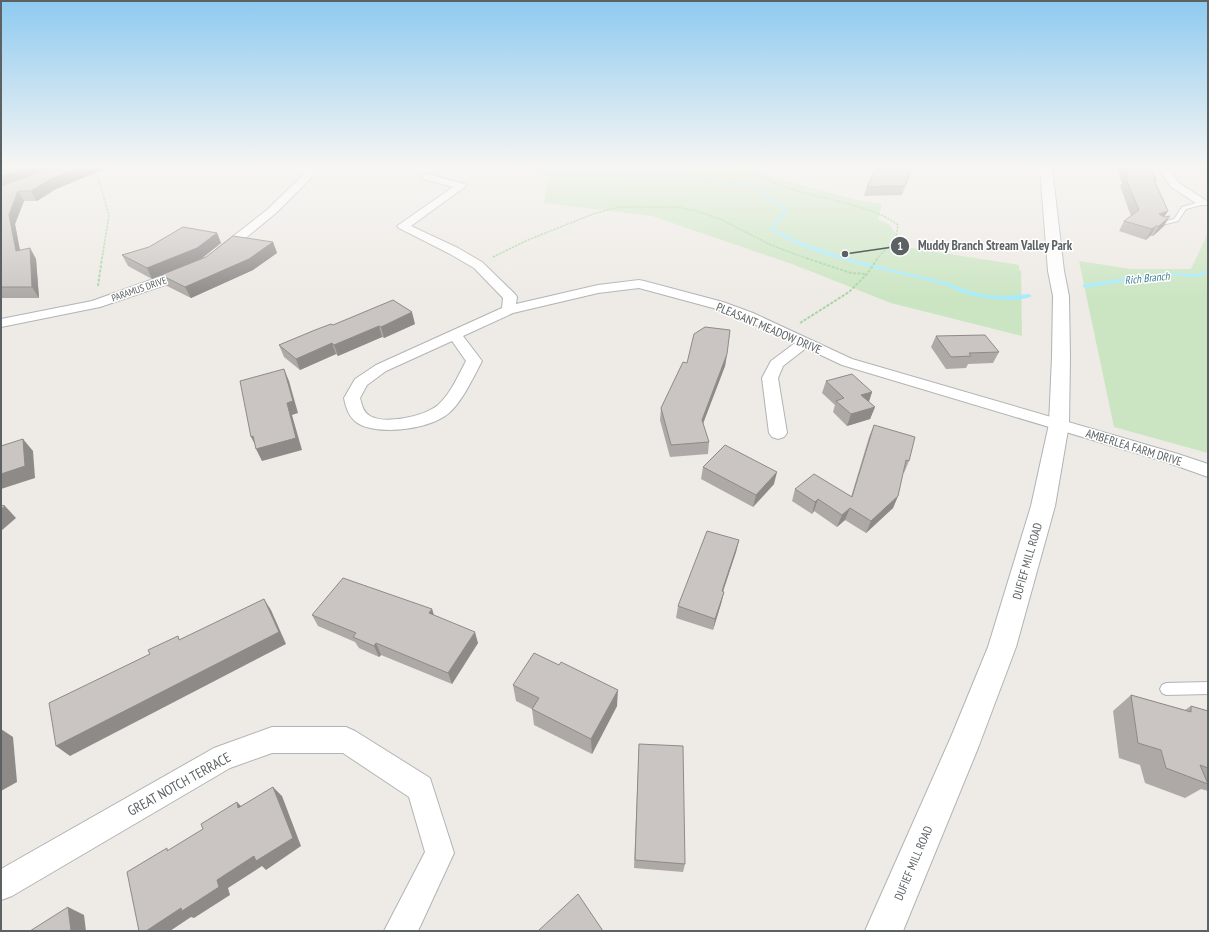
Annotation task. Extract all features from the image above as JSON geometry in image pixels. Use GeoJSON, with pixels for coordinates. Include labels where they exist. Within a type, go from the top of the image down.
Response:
{"type":"FeatureCollection","features":[{"type":"Feature","properties":{"kind":"main road","name":"DUFIEF MILL ROAD"},"geometry":{"type":"LineString","coordinates":[[884,931],[962,748],[1002,647],[1043,506],[1059,424],[1062,357],[1061,296],[1056,271],[1050,211]]}},
{"type":"Feature","properties":{"kind":"street"},"geometry":{"type":"LineString","coordinates":[[212,258],[271,211]]}},
{"type":"Feature","properties":{"kind":"street"},"geometry":{"type":"LineString","coordinates":[[424,211],[403,226],[454,251],[478,265],[510,297],[508,310]]}},
{"type":"Feature","properties":{"kind":"street","name":"PARAMUS DRIVE"},"geometry":{"type":"LineString","coordinates":[[1,323],[95,304],[172,278],[200,266]]}},
{"type":"Feature","properties":{"kind":"street","name":"PLEASANT MEADOW DRIVE"},"geometry":{"type":"LineString","coordinates":[[454,334],[474,361],[461,386],[443,409],[417,422],[391,425],[366,421],[355,411],[352,398],[361,382],[381,368],[454,334],[508,310],[598,289],[639,284],[718,305],[748,316],[847,362],[1059,424]]}},
{"type":"Feature","properties":{"kind":"street"},"geometry":{"type":"LineString","coordinates":[[778,433],[770,378],[776,364],[804,343]]}},
{"type":"Feature","properties":{"kind":"street","name":"AMBERLEA FARM DRIVE"},"geometry":{"type":"LineString","coordinates":[[1059,424],[1172,458],[1208,471]]}},
{"type":"Feature","properties":{"kind":"street","name":"GREAT NOTCH TERRACE"},"geometry":{"type":"LineString","coordinates":[[1,885],[223,757],[272,740],[346,740],[420,788],[440,852],[405,924],[399,931]]}},
{"type":"Feature","properties":{"kind":"lane"},"geometry":{"type":"LineString","coordinates":[[1158,224],[1176,220],[1182,211]]}},
{"type":"Feature","properties":{"kind":"lane"},"geometry":{"type":"LineString","coordinates":[[1166,689],[1208,688]]}},
{"type":"Feature","properties":{"kind":"path"},"geometry":{"type":"LineString","coordinates":[[95,304],[109,215],[108,211]]}},
{"type":"Feature","properties":{"kind":"path"},"geometry":{"type":"LineString","coordinates":[[478,265],[528,240],[602,211]]}},
{"type":"Feature","properties":{"kind":"path"},"geometry":{"type":"LineString","coordinates":[[697,211],[720,219],[771,245],[807,259],[851,274],[867,274]]}},
{"type":"Feature","properties":{"kind":"path"},"geometry":{"type":"LineString","coordinates":[[784,333],[849,292],[867,274],[878,258],[896,238],[898,225],[887,216],[873,211]]}},
{"type":"Feature","properties":{"kind":"green space"},"geometry":{"type":"Polygon","coordinates":[[[615,211],[880,211],[878,219],[890,225],[905,247],[1019,265],[1019,270],[1021,271],[1022,336],[891,303],[792,264],[652,216],[615,211]]]}},
{"type":"Feature","properties":{"kind":"green space"},"geometry":{"type":"Polygon","coordinates":[[[1208,233],[1208,453],[1114,427],[1079,261],[1131,269],[1191,269],[1208,233]]]}},
{"type":"Feature","properties":{"kind":"building"},"geometry":{"type":"Polygon","coordinates":[[[1,211],[10,211],[9,215],[16,251],[30,248],[32,287],[1,287],[1,211]]]}},
{"type":"Feature","properties":{"kind":"building"},"geometry":{"type":"Polygon","coordinates":[[[1137,211],[1167,211],[1159,214],[1164,217],[1170,216],[1159,226],[1152,229],[1124,221],[1137,211]]]}},
{"type":"Feature","properties":{"kind":"building"},"geometry":{"type":"Polygon","coordinates":[[[183,227],[217,233],[197,248],[147,268],[122,255],[149,247],[183,227]]]}},
{"type":"Feature","properties":{"kind":"building"},"geometry":{"type":"Polygon","coordinates":[[[233,236],[273,242],[249,259],[185,287],[161,275],[206,257],[233,236]]]}},
{"type":"Feature","properties":{"kind":"building"},"geometry":{"type":"Polygon","coordinates":[[[393,300],[412,312],[381,327],[379,326],[334,345],[332,343],[296,359],[279,345],[331,324],[333,325],[393,300]]]}},
{"type":"Feature","properties":{"kind":"building"},"geometry":{"type":"Polygon","coordinates":[[[705,327],[730,330],[727,354],[702,420],[709,442],[671,445],[661,408],[683,362],[687,363],[694,334],[705,327]]]}},
{"type":"Feature","properties":{"kind":"building"},"geometry":{"type":"Polygon","coordinates":[[[985,335],[999,352],[969,353],[971,356],[951,357],[936,336],[985,335]]]}},
{"type":"Feature","properties":{"kind":"building"},"geometry":{"type":"Polygon","coordinates":[[[284,369],[293,401],[287,403],[296,438],[256,449],[253,436],[251,437],[240,381],[284,369]]]}},
{"type":"Feature","properties":{"kind":"building"},"geometry":{"type":"Polygon","coordinates":[[[852,374],[872,392],[861,395],[875,407],[851,414],[836,401],[844,398],[826,381],[852,374]]]}},
{"type":"Feature","properties":{"kind":"building"},"geometry":{"type":"Polygon","coordinates":[[[874,425],[915,437],[909,461],[906,460],[898,496],[871,521],[850,508],[842,515],[818,499],[815,502],[795,489],[814,474],[852,497],[874,425]]]}},
{"type":"Feature","properties":{"kind":"building"},"geometry":{"type":"Polygon","coordinates":[[[23,439],[25,466],[1,474],[1,446],[23,439]]]}},
{"type":"Feature","properties":{"kind":"building"},"geometry":{"type":"Polygon","coordinates":[[[725,445],[777,472],[756,495],[703,467],[725,445]]]}},
{"type":"Feature","properties":{"kind":"building"},"geometry":{"type":"Polygon","coordinates":[[[707,531],[739,540],[722,591],[724,592],[715,619],[678,606],[707,531]]]}},
{"type":"Feature","properties":{"kind":"building"},"geometry":{"type":"Polygon","coordinates":[[[343,578],[432,609],[429,613],[475,632],[448,673],[376,643],[374,646],[353,637],[356,633],[312,615],[343,578]]]}},
{"type":"Feature","properties":{"kind":"building"},"geometry":{"type":"Polygon","coordinates":[[[264,599],[279,632],[56,746],[49,703],[150,654],[148,650],[178,636],[179,640],[264,599]]]}},
{"type":"Feature","properties":{"kind":"building"},"geometry":{"type":"Polygon","coordinates":[[[534,653],[559,665],[561,662],[618,690],[591,739],[532,709],[539,698],[513,685],[534,653]]]}},
{"type":"Feature","properties":{"kind":"building"},"geometry":{"type":"Polygon","coordinates":[[[1131,695],[1191,712],[1191,706],[1208,711],[1208,768],[1200,765],[1208,784],[1166,768],[1161,750],[1138,743],[1131,695]]]}},
{"type":"Feature","properties":{"kind":"building"},"geometry":{"type":"Polygon","coordinates":[[[639,744],[683,746],[685,864],[635,860],[639,744]]]}},
{"type":"Feature","properties":{"kind":"building"},"geometry":{"type":"Polygon","coordinates":[[[273,787],[293,838],[256,861],[254,856],[217,880],[219,887],[182,911],[181,908],[146,931],[139,931],[127,872],[167,848],[167,851],[203,829],[201,824],[237,802],[238,808],[273,787]]]}},
{"type":"Feature","properties":{"kind":"building"},"geometry":{"type":"Polygon","coordinates":[[[578,894],[603,931],[538,931],[578,894]]]}},
{"type":"Feature","properties":{"kind":"building"},"geometry":{"type":"Polygon","coordinates":[[[68,907],[71,931],[30,931],[68,907]]]}},
{"type":"Feature","properties":{"kind":"waterway"},"geometry":{"type":"LineString","coordinates":[[784,211],[772,229],[799,243],[828,253],[885,270],[943,283],[960,290],[987,297],[1004,298],[1029,296]]}},
{"type":"Feature","properties":{"kind":"waterway","name":"Rich Branch"},"geometry":{"type":"LineString","coordinates":[[1085,286],[1164,274],[1196,276],[1208,271]]}},
{"type":"Feature","properties":{"kind":"place","name":"Muddy Branch Stream Valley Park"},"geometry":{"type":"Point","coordinates":[845,254]}}]}
